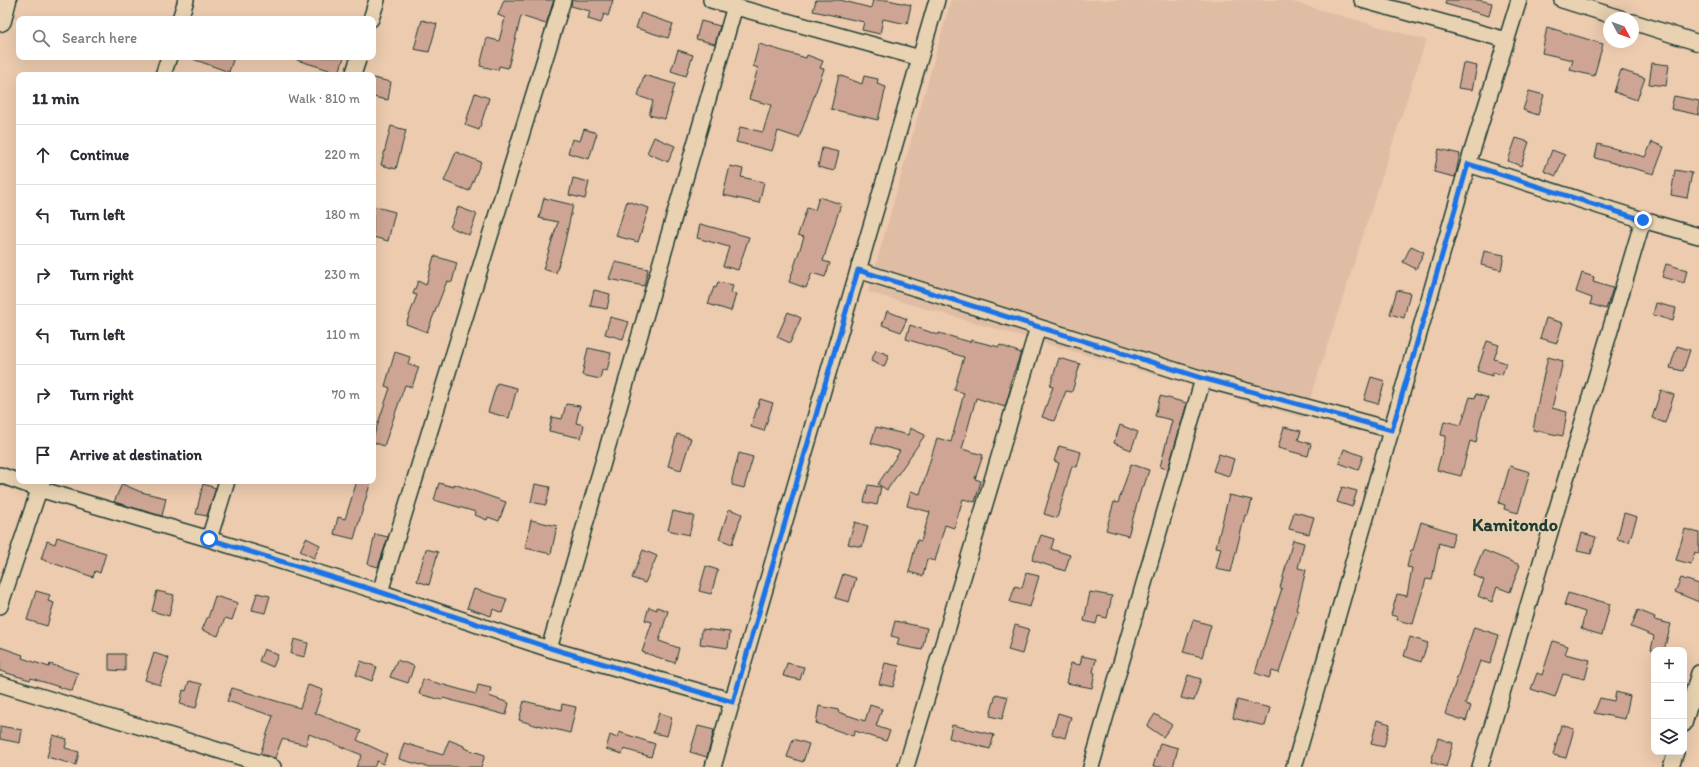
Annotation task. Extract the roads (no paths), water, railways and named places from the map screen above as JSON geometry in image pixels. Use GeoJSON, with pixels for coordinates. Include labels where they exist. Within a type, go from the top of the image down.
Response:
{"type":"FeatureCollection","features":[{"type":"Feature","properties":{"kind":"main road"},"geometry":{"type":"LineString","coordinates":[[0,20],[5,0]]}},
{"type":"Feature","properties":{"kind":"street"},"geometry":{"type":"LineString","coordinates":[[181,16],[186,0]]}},
{"type":"Feature","properties":{"kind":"street"},"geometry":{"type":"LineString","coordinates":[[372,16],[376,0]]}},
{"type":"Feature","properties":{"kind":"street"},"geometry":{"type":"LineString","coordinates":[[380,592],[563,0]]}},
{"type":"Feature","properties":{"kind":"street"},"geometry":{"type":"LineString","coordinates":[[711,0],[920,58]]}},
{"type":"Feature","properties":{"kind":"street"},"geometry":{"type":"LineString","coordinates":[[714,767],[937,0]]}},
{"type":"Feature","properties":{"kind":"street"},"geometry":{"type":"LineString","coordinates":[[1362,0],[1506,40]]}},
{"type":"Feature","properties":{"kind":"street"},"geometry":{"type":"LineString","coordinates":[[1294,767],[1468,164],[1519,0]]}},
{"type":"Feature","properties":{"kind":"street"},"geometry":{"type":"LineString","coordinates":[[1562,0],[1603,13]]}},
{"type":"Feature","properties":{"kind":"street"},"geometry":{"type":"LineString","coordinates":[[550,648],[735,6]]}},
{"type":"Feature","properties":{"kind":"street"},"geometry":{"type":"LineString","coordinates":[[1639,24],[1699,43]]}},
{"type":"Feature","properties":{"kind":"street"},"geometry":{"type":"LineString","coordinates":[[164,72],[168,60]]}},
{"type":"Feature","properties":{"kind":"street"},"geometry":{"type":"LineString","coordinates":[[354,72],[358,60]]}},
{"type":"Feature","properties":{"kind":"street"},"geometry":{"type":"LineString","coordinates":[[1468,164],[1643,220],[1699,236]]}},
{"type":"Feature","properties":{"kind":"street"},"geometry":{"type":"LineString","coordinates":[[1480,767],[1643,220]]}},
{"type":"Feature","properties":{"kind":"street"},"geometry":{"type":"LineString","coordinates":[[858,270],[1038,328],[1202,378],[1392,430]]}},
{"type":"Feature","properties":{"kind":"street"},"geometry":{"type":"LineString","coordinates":[[906,767],[1038,328]]}},
{"type":"Feature","properties":{"kind":"street"},"geometry":{"type":"LineString","coordinates":[[1091,767],[1202,378]]}},
{"type":"Feature","properties":{"kind":"street"},"geometry":{"type":"LineString","coordinates":[[0,475],[16,479]]}},
{"type":"Feature","properties":{"kind":"street"},"geometry":{"type":"LineString","coordinates":[[209,539],[226,484]]}},
{"type":"Feature","properties":{"kind":"street"},"geometry":{"type":"LineString","coordinates":[[0,606],[40,485],[380,592],[550,648],[733,702]]}},
{"type":"Feature","properties":{"kind":"street"},"geometry":{"type":"LineString","coordinates":[[1685,719],[1699,673]]}},
{"type":"Feature","properties":{"kind":"street"},"geometry":{"type":"LineString","coordinates":[[0,684],[273,767]]}},
{"type":"Feature","properties":{"kind":"street"},"geometry":{"type":"LineString","coordinates":[[1671,767],[1675,755]]}},
{"type":"Feature","properties":{"kind":"district","name":"Kamitondo"},"geometry":{"type":"Point","coordinates":[1515,525]}}]}
